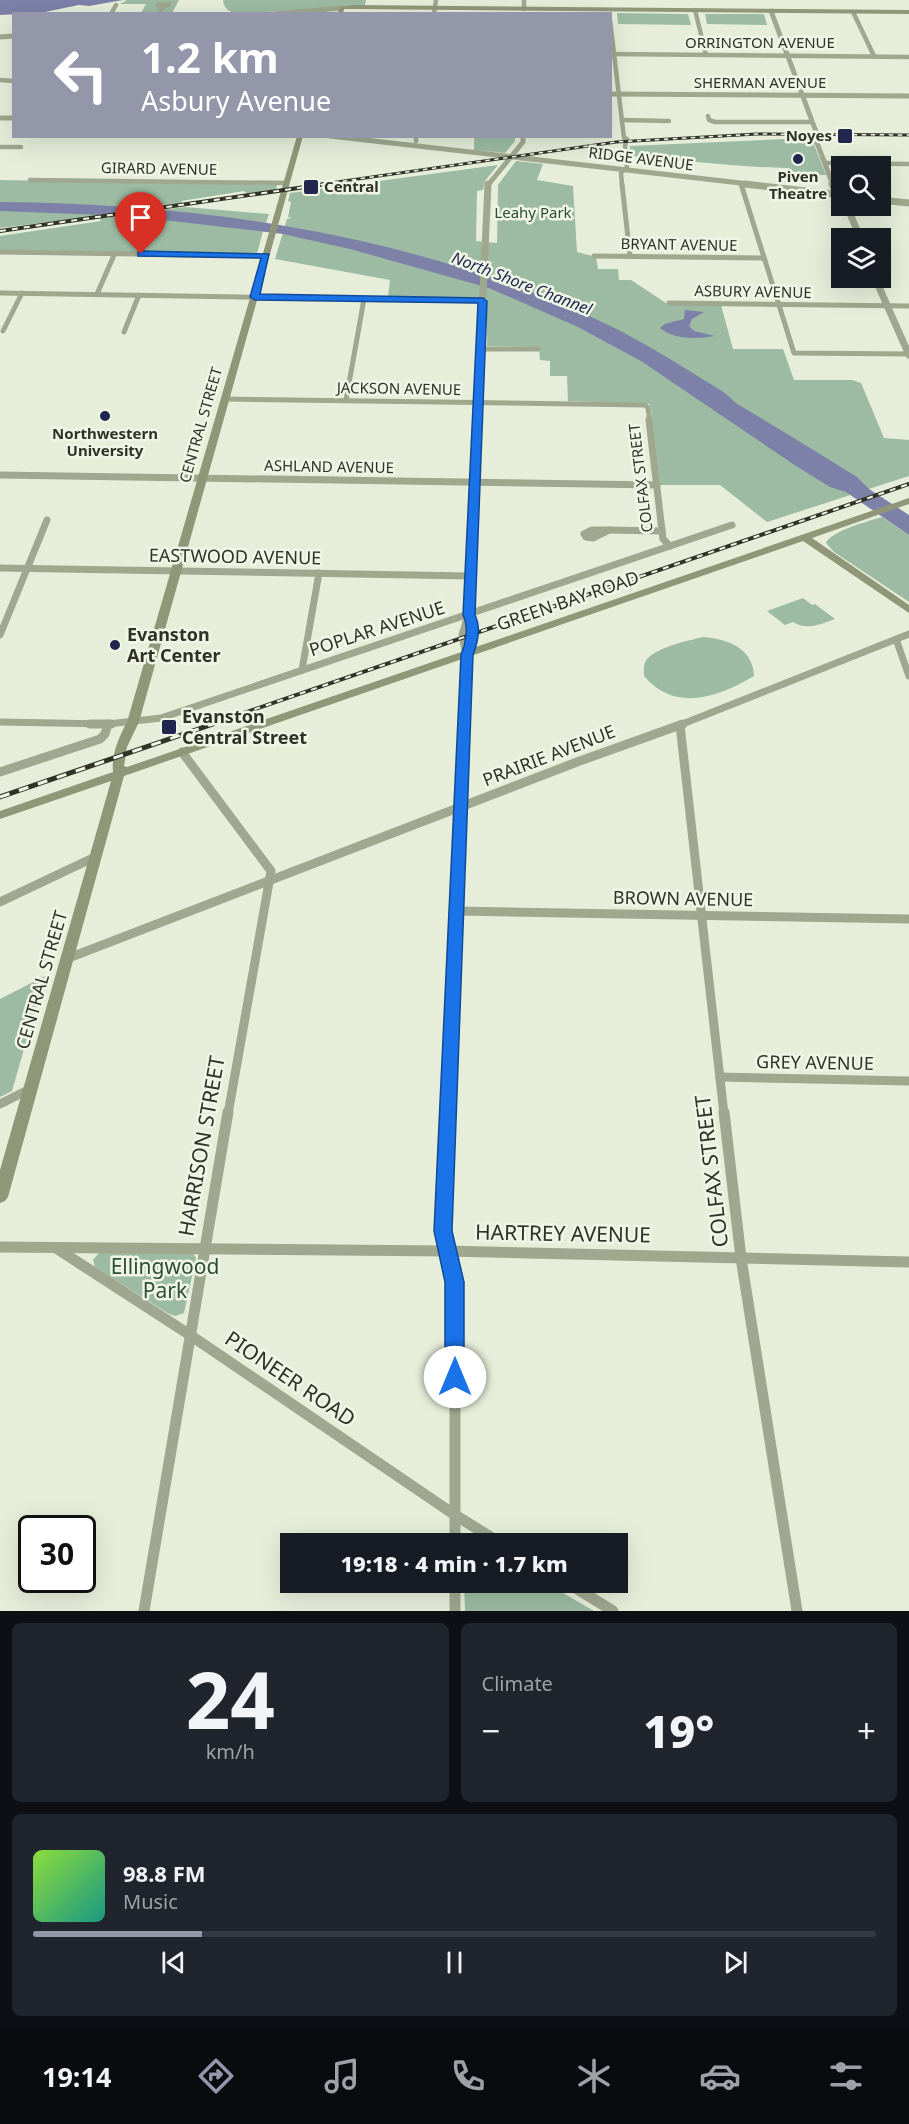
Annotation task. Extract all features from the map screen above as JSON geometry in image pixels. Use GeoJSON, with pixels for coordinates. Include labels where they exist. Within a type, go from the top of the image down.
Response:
{"type":"FeatureCollection","features":[{"type":"Feature","properties":{"kind":"main road"},"geometry":{"type":"LineString","coordinates":[[341,11],[367,7],[434,11],[909,12]]}},
{"type":"Feature","properties":{"kind":"main road","name":"CENTRAL STREET"},"geometry":{"type":"LineString","coordinates":[[0,1197],[118,773],[125,764],[135,731],[134,722],[299,138]]}},
{"type":"Feature","properties":{"kind":"main road","name":"GREEN BAY ROAD"},"geometry":{"type":"LineString","coordinates":[[0,815],[907,502]]}},
{"type":"Feature","properties":{"kind":"main road"},"geometry":{"type":"LineString","coordinates":[[806,537],[909,610]]}},
{"type":"Feature","properties":{"kind":"street"},"geometry":{"type":"LineString","coordinates":[[367,7],[369,0]]}},
{"type":"Feature","properties":{"kind":"street"},"geometry":{"type":"LineString","coordinates":[[434,11],[436,0]]}},
{"type":"Feature","properties":{"kind":"street"},"geometry":{"type":"LineString","coordinates":[[524,0],[524,11]]}},
{"type":"Feature","properties":{"kind":"street"},"geometry":{"type":"LineString","coordinates":[[112,12],[116,5]]}},
{"type":"Feature","properties":{"kind":"street"},"geometry":{"type":"LineString","coordinates":[[160,12],[162,8]]}},
{"type":"Feature","properties":{"kind":"street"},"geometry":{"type":"LineString","coordinates":[[695,10],[706,55]]}},
{"type":"Feature","properties":{"kind":"street"},"geometry":{"type":"LineString","coordinates":[[319,12],[341,11]]}},
{"type":"Feature","properties":{"kind":"street"},"geometry":{"type":"LineString","coordinates":[[771,11],[811,122],[814,131],[812,132],[831,178]]}},
{"type":"Feature","properties":{"kind":"street"},"geometry":{"type":"LineString","coordinates":[[853,12],[874,56]]}},
{"type":"Feature","properties":{"kind":"street"},"geometry":{"type":"LineString","coordinates":[[612,54],[624,138],[622,145],[625,146],[627,167],[621,173],[630,256]]}},
{"type":"Feature","properties":{"kind":"street","name":"ORRINGTON AVENUE"},"geometry":{"type":"LineString","coordinates":[[612,54],[909,57]]}},
{"type":"Feature","properties":{"kind":"street","name":"SHERMAN AVENUE"},"geometry":{"type":"LineString","coordinates":[[612,94],[909,96]]}},
{"type":"Feature","properties":{"kind":"street"},"geometry":{"type":"LineString","coordinates":[[722,121],[717,115],[708,116],[709,120],[722,121],[811,122]]}},
{"type":"Feature","properties":{"kind":"street"},"geometry":{"type":"LineString","coordinates":[[622,120],[669,121]]}},
{"type":"Feature","properties":{"kind":"street","name":"RIDGE AVENUE"},"geometry":{"type":"LineString","coordinates":[[351,138],[831,195]]}},
{"type":"Feature","properties":{"kind":"street"},"geometry":{"type":"LineString","coordinates":[[455,1533],[454,1282],[443,1231],[467,655],[471,644],[472,622],[469,615],[470,576],[488,183],[523,142],[523,138]]}},
{"type":"Feature","properties":{"kind":"street"},"geometry":{"type":"LineString","coordinates":[[0,147],[21,147]]}},
{"type":"Feature","properties":{"kind":"street"},"geometry":{"type":"LineString","coordinates":[[825,162],[909,164]]}},
{"type":"Feature","properties":{"kind":"street","name":"GIRARD AVENUE"},"geometry":{"type":"LineString","coordinates":[[30,180],[287,183]]}},
{"type":"Feature","properties":{"kind":"street"},"geometry":{"type":"LineString","coordinates":[[741,184],[794,353],[909,354],[879,288]]}},
{"type":"Feature","properties":{"kind":"street"},"geometry":{"type":"LineString","coordinates":[[891,201],[909,203]]}},
{"type":"Feature","properties":{"kind":"street"},"geometry":{"type":"LineString","coordinates":[[0,252],[266,256]]}},
{"type":"Feature","properties":{"kind":"street"},"geometry":{"type":"LineString","coordinates":[[97,294],[115,253]]}},
{"type":"Feature","properties":{"kind":"street","name":"BRYANT AVENUE"},"geometry":{"type":"LineString","coordinates":[[594,256],[763,258]]}},
{"type":"Feature","properties":{"kind":"street"},"geometry":{"type":"LineString","coordinates":[[0,293],[364,299],[483,298]]}},
{"type":"Feature","properties":{"kind":"street"},"geometry":{"type":"LineString","coordinates":[[3,332],[22,293]]}},
{"type":"Feature","properties":{"kind":"street"},"geometry":{"type":"LineString","coordinates":[[124,332],[139,295]]}},
{"type":"Feature","properties":{"kind":"street"},"geometry":{"type":"LineString","coordinates":[[346,400],[364,299]]}},
{"type":"Feature","properties":{"kind":"street","name":"ASBURY AVENUE"},"geometry":{"type":"LineString","coordinates":[[669,303],[909,306]]}},
{"type":"Feature","properties":{"kind":"street"},"geometry":{"type":"LineString","coordinates":[[480,349],[538,349]]}},
{"type":"Feature","properties":{"kind":"street","name":"JACKSON AVENUE"},"geometry":{"type":"LineString","coordinates":[[225,399],[645,405]]}},
{"type":"Feature","properties":{"kind":"street","name":"COLFAX STREET"},"geometry":{"type":"LineString","coordinates":[[645,405],[648,408],[663,539],[670,546]]}},
{"type":"Feature","properties":{"kind":"street","name":"ASHLAND AVENUE"},"geometry":{"type":"LineString","coordinates":[[0,475],[657,485]]}},
{"type":"Feature","properties":{"kind":"street"},"geometry":{"type":"LineString","coordinates":[[0,635],[47,520]]}},
{"type":"Feature","properties":{"kind":"street","name":"POPLAR AVENUE"},"geometry":{"type":"LineString","coordinates":[[0,722],[108,724],[161,718],[732,525]]}},
{"type":"Feature","properties":{"kind":"street"},"geometry":{"type":"LineString","coordinates":[[609,530],[662,531]]}},
{"type":"Feature","properties":{"kind":"street","name":"EASTWOOD AVENUE"},"geometry":{"type":"LineString","coordinates":[[0,568],[470,576]]}},
{"type":"Feature","properties":{"kind":"street"},"geometry":{"type":"LineString","coordinates":[[302,670],[319,573]]}},
{"type":"Feature","properties":{"kind":"street","name":"PRAIRIE AVENUE"},"geometry":{"type":"LineString","coordinates":[[66,959],[462,806],[680,725],[909,634]]}},
{"type":"Feature","properties":{"kind":"street"},"geometry":{"type":"LineString","coordinates":[[896,639],[909,676]]}},
{"type":"Feature","properties":{"kind":"street"},"geometry":{"type":"LineString","coordinates":[[0,772],[100,739],[105,734],[108,724]]}},
{"type":"Feature","properties":{"kind":"street","name":"COLFAX STREET"},"geometry":{"type":"LineString","coordinates":[[680,725],[741,1258],[797,1611]]}},
{"type":"Feature","properties":{"kind":"street"},"geometry":{"type":"LineString","coordinates":[[182,752],[271,871],[269,880]]}},
{"type":"Feature","properties":{"kind":"street"},"geometry":{"type":"LineString","coordinates":[[0,902],[95,857]]}},
{"type":"Feature","properties":{"kind":"street","name":"HARRISON STREET"},"geometry":{"type":"LineString","coordinates":[[144,1611],[204,1249],[269,880]]}},
{"type":"Feature","properties":{"kind":"street","name":"BROWN AVENUE"},"geometry":{"type":"LineString","coordinates":[[457,911],[909,919]]}},
{"type":"Feature","properties":{"kind":"street","name":"GREY AVENUE"},"geometry":{"type":"LineString","coordinates":[[720,1077],[909,1081]]}},
{"type":"Feature","properties":{"kind":"street"},"geometry":{"type":"LineString","coordinates":[[0,1104],[30,1088]]}},
{"type":"Feature","properties":{"kind":"street","name":"HARTREY AVENUE"},"geometry":{"type":"LineString","coordinates":[[0,1247],[447,1251],[909,1262]]}},
{"type":"Feature","properties":{"kind":"street","name":"PIONEER ROAD"},"geometry":{"type":"LineString","coordinates":[[55,1248],[190,1335],[484,1533]]}},
{"type":"Feature","properties":{"kind":"street"},"geometry":{"type":"LineString","coordinates":[[455,1593],[455,1611]]}},
{"type":"Feature","properties":{"kind":"street"},"geometry":{"type":"LineString","coordinates":[[584,1593],[613,1611]]}},
{"type":"Feature","properties":{"kind":"green space"},"geometry":{"type":"Polygon","coordinates":[[[127,0],[179,0],[173,12],[142,12],[146,4],[120,4],[127,0]]]}},
{"type":"Feature","properties":{"kind":"green space"},"geometry":{"type":"Polygon","coordinates":[[[223,0],[366,0],[365,5],[269,12],[232,12],[225,6],[223,0]]]}},
{"type":"Feature","properties":{"kind":"green space"},"geometry":{"type":"Polygon","coordinates":[[[617,13],[688,14],[691,25],[618,24],[617,13]]]}},
{"type":"Feature","properties":{"kind":"green space"},"geometry":{"type":"Polygon","coordinates":[[[705,14],[764,14],[767,25],[707,24],[705,14]]]}},
{"type":"Feature","properties":{"kind":"green space"},"geometry":{"type":"Polygon","coordinates":[[[785,137],[811,137],[826,175],[791,175],[788,168],[629,156],[630,146],[785,139],[785,137]]]}},
{"type":"Feature","properties":{"kind":"green space"},"geometry":{"type":"Polygon","coordinates":[[[474,138],[515,138],[505,153],[474,150],[474,138]]]}},
{"type":"Feature","properties":{"kind":"green space","name":"Leahy Park"},"geometry":{"type":"Polygon","coordinates":[[[516,161],[543,164],[537,180],[573,186],[577,252],[596,257],[598,269],[618,269],[619,280],[631,280],[669,305],[721,305],[733,349],[783,349],[794,380],[852,380],[861,383],[884,438],[909,440],[909,476],[767,522],[720,485],[660,485],[649,404],[568,401],[567,376],[550,376],[550,361],[540,360],[539,347],[487,346],[487,299],[388,297],[390,280],[275,259],[287,219],[292,218],[288,217],[290,193],[498,165],[485,181],[483,190],[477,191],[476,241],[497,243],[498,185],[516,161]]]}},
{"type":"Feature","properties":{"kind":"green space"},"geometry":{"type":"Polygon","coordinates":[[[0,180],[277,185],[276,190],[248,194],[244,191],[181,201],[183,204],[115,214],[263,231],[257,254],[0,250],[0,236],[101,221],[98,216],[0,228],[0,180]]]}},
{"type":"Feature","properties":{"kind":"green space"},"geometry":{"type":"Polygon","coordinates":[[[185,207],[269,214],[266,223],[162,210],[185,207]]]}},
{"type":"Feature","properties":{"kind":"green space"},"geometry":{"type":"Polygon","coordinates":[[[882,517],[909,535],[909,602],[834,552],[826,543],[835,534],[882,517]]]}},
{"type":"Feature","properties":{"kind":"green space"},"geometry":{"type":"Polygon","coordinates":[[[803,598],[835,619],[814,626],[803,626],[793,622],[785,625],[767,611],[803,598]]]}},
{"type":"Feature","properties":{"kind":"green space"},"geometry":{"type":"Polygon","coordinates":[[[703,637],[721,640],[738,647],[749,658],[754,676],[712,695],[683,698],[669,695],[644,676],[645,662],[653,654],[674,644],[703,637]]]}},
{"type":"Feature","properties":{"kind":"green space"},"geometry":{"type":"Polygon","coordinates":[[[45,976],[12,1091],[0,1097],[0,999],[45,976]]]}},
{"type":"Feature","properties":{"kind":"green space","name":"Ellingwood Park"},"geometry":{"type":"Polygon","coordinates":[[[99,1253],[193,1253],[196,1258],[184,1313],[175,1316],[169,1314],[95,1267],[93,1260],[99,1253]]]}},
{"type":"Feature","properties":{"kind":"green space"},"geometry":{"type":"Polygon","coordinates":[[[464,1593],[563,1593],[594,1611],[465,1611],[464,1593]]]}},
{"type":"Feature","properties":{"kind":"water"},"geometry":{"type":"Polygon","coordinates":[[[0,0],[123,0],[45,12],[12,12],[12,14],[0,15],[0,0]]]}},
{"type":"Feature","properties":{"kind":"water"},"geometry":{"type":"Polygon","coordinates":[[[0,202],[151,209],[226,217],[300,229],[374,244],[447,263],[519,287],[624,333],[725,393],[739,405],[857,477],[869,489],[909,515],[909,535],[846,492],[830,487],[793,464],[641,361],[578,327],[489,288],[350,249],[283,234],[129,216],[0,211],[0,202]]]}},
{"type":"Feature","properties":{"kind":"water"},"geometry":{"type":"Polygon","coordinates":[[[685,310],[704,312],[692,319],[689,326],[694,331],[715,336],[679,337],[660,328],[665,324],[684,319],[685,310]]]}},
{"type":"Feature","properties":{"kind":"railway"},"geometry":{"type":"LineString","coordinates":[[316,185],[616,142],[757,134],[909,135]]}},
{"type":"Feature","properties":{"kind":"railway"},"geometry":{"type":"LineString","coordinates":[[0,231],[326,184]]}},
{"type":"Feature","properties":{"kind":"railway"},"geometry":{"type":"LineString","coordinates":[[209,725],[909,484]]}},
{"type":"Feature","properties":{"kind":"railway"},"geometry":{"type":"LineString","coordinates":[[0,797],[213,724]]}},
{"type":"Feature","properties":{"kind":"place","name":"Noyes"},"geometry":{"type":"Point","coordinates":[845,136]}},
{"type":"Feature","properties":{"kind":"place","name":"Piven Theatre"},"geometry":{"type":"Point","coordinates":[798,159]}},
{"type":"Feature","properties":{"kind":"place","name":"Central"},"geometry":{"type":"Point","coordinates":[311,187]}},
{"type":"Feature","properties":{"kind":"place","name":"Northwestern University"},"geometry":{"type":"Point","coordinates":[105,416]}},
{"type":"Feature","properties":{"kind":"place","name":"Evanston Art Center"},"geometry":{"type":"Point","coordinates":[115,645]}},
{"type":"Feature","properties":{"kind":"place","name":"Evanston Central Street"},"geometry":{"type":"Point","coordinates":[169,727]}},
{"type":"Feature","properties":{"kind":"route"},"geometry":{"type":"LineString","coordinates":[[141,254],[266,256],[255,297],[483,301],[469,615],[472,622],[471,644],[467,655],[443,1231],[454,1282],[455,1377]]}},
{"type":"Feature","properties":{"kind":"water label","name":"North Shore Channel"},"geometry":{"type":"Point","coordinates":[522,283]}}]}
